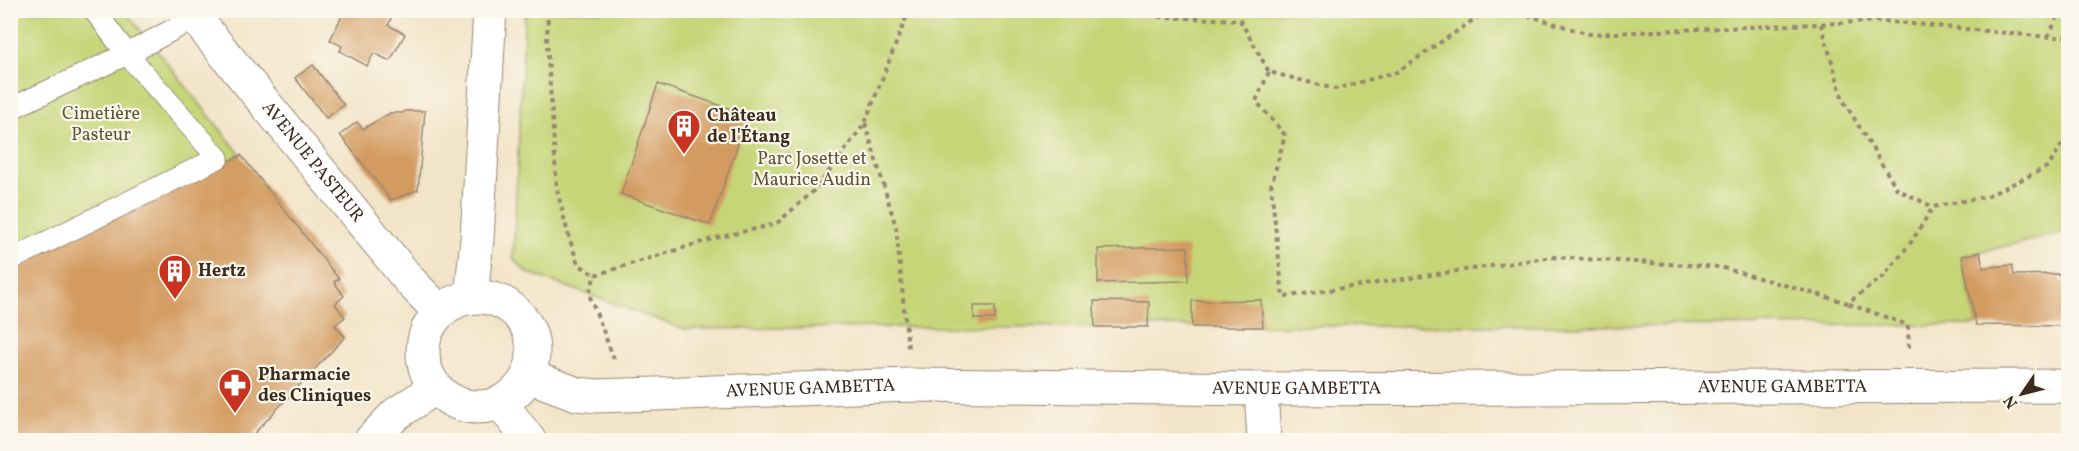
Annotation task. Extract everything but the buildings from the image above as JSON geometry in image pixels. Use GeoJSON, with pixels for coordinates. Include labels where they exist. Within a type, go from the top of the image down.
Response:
{"type":"FeatureCollection","features":[{"type":"Feature","properties":{"kind":"main road"},"geometry":{"type":"LineString","coordinates":[[471,297],[477,239],[489,10]]}},
{"type":"Feature","properties":{"kind":"main road","name":"AVENUE PASTEUR"},"geometry":{"type":"LineString","coordinates":[[192,14],[410,281],[439,311]]}},
{"type":"Feature","properties":{"kind":"main road"},"geometry":{"type":"LineString","coordinates":[[471,297],[488,297],[504,303],[518,314],[528,328],[533,345],[528,376],[516,392],[501,402],[485,407],[468,407],[451,401],[435,388],[427,376],[423,359],[423,341],[429,325],[439,311],[454,302],[471,297]]}},
{"type":"Feature","properties":{"kind":"main road","name":"AVENUE GAMBETTA"},"geometry":{"type":"LineString","coordinates":[[528,376],[577,394],[629,396],[911,385],[1261,389],[2068,386]]}},
{"type":"Feature","properties":{"kind":"main road"},"geometry":{"type":"LineString","coordinates":[[371,441],[396,414],[435,388]]}},
{"type":"Feature","properties":{"kind":"main road"},"geometry":{"type":"LineString","coordinates":[[1261,389],[1264,441]]}},
{"type":"Feature","properties":{"kind":"main road"},"geometry":{"type":"LineString","coordinates":[[501,402],[529,441]]}},
{"type":"Feature","properties":{"kind":"lane"},"geometry":{"type":"LineString","coordinates":[[10,260],[218,158],[127,54],[94,10]]}},
{"type":"Feature","properties":{"kind":"lane"},"geometry":{"type":"LineString","coordinates":[[10,109],[127,54],[192,14]]}},
{"type":"Feature","properties":{"kind":"path"},"geometry":{"type":"LineString","coordinates":[[548,10],[547,42],[557,189],[567,234],[578,264],[595,275]]}},
{"type":"Feature","properties":{"kind":"path"},"geometry":{"type":"LineString","coordinates":[[595,275],[712,239],[776,224],[816,189],[865,123],[909,10]]}},
{"type":"Feature","properties":{"kind":"path"},"geometry":{"type":"LineString","coordinates":[[1153,10],[1159,17],[1240,20],[1269,72],[1335,89],[1397,72],[1488,10]]}},
{"type":"Feature","properties":{"kind":"path"},"geometry":{"type":"LineString","coordinates":[[1510,10],[1589,34],[1883,21],[2068,37]]}},
{"type":"Feature","properties":{"kind":"path"},"geometry":{"type":"LineString","coordinates":[[2048,37],[2061,10]]}},
{"type":"Feature","properties":{"kind":"path"},"geometry":{"type":"LineString","coordinates":[[1821,24],[1842,100],[1897,189],[1933,207],[1988,196],[2049,166],[2068,134]]}},
{"type":"Feature","properties":{"kind":"path"},"geometry":{"type":"LineString","coordinates":[[1269,72],[1256,101],[1285,135],[1271,186],[1283,297],[1552,257],[1720,267],[1848,303],[1908,326],[1911,387]]}},
{"type":"Feature","properties":{"kind":"path"},"geometry":{"type":"LineString","coordinates":[[865,123],[896,227],[911,385]]}},
{"type":"Feature","properties":{"kind":"path"},"geometry":{"type":"LineString","coordinates":[[1848,303],[1884,276],[1933,207]]}},
{"type":"Feature","properties":{"kind":"path"},"geometry":{"type":"LineString","coordinates":[[595,275],[589,294],[629,396]]}},
{"type":"Feature","properties":{"kind":"green space","name":"Cimetière Pasteur"},"geometry":{"type":"Polygon","coordinates":[[[11,11],[125,11],[241,155],[11,268],[11,11]]]}},
{"type":"Feature","properties":{"kind":"green space","name":"Parc Josette et Maurice Audin"},"geometry":{"type":"Polygon","coordinates":[[[525,11],[2068,11],[2068,232],[1962,256],[1976,325],[684,329],[526,272],[513,258],[525,11]]]}},
{"type":"Feature","properties":{"kind":"place","name":"Château de l'Étang"},"geometry":{"type":"Point","coordinates":[684,155]}},
{"type":"Feature","properties":{"kind":"place","name":"Hertz"},"geometry":{"type":"Point","coordinates":[175,300]}},
{"type":"Feature","properties":{"kind":"place","name":"Pharmacie des Cliniques"},"geometry":{"type":"Point","coordinates":[235,414]}}]}
